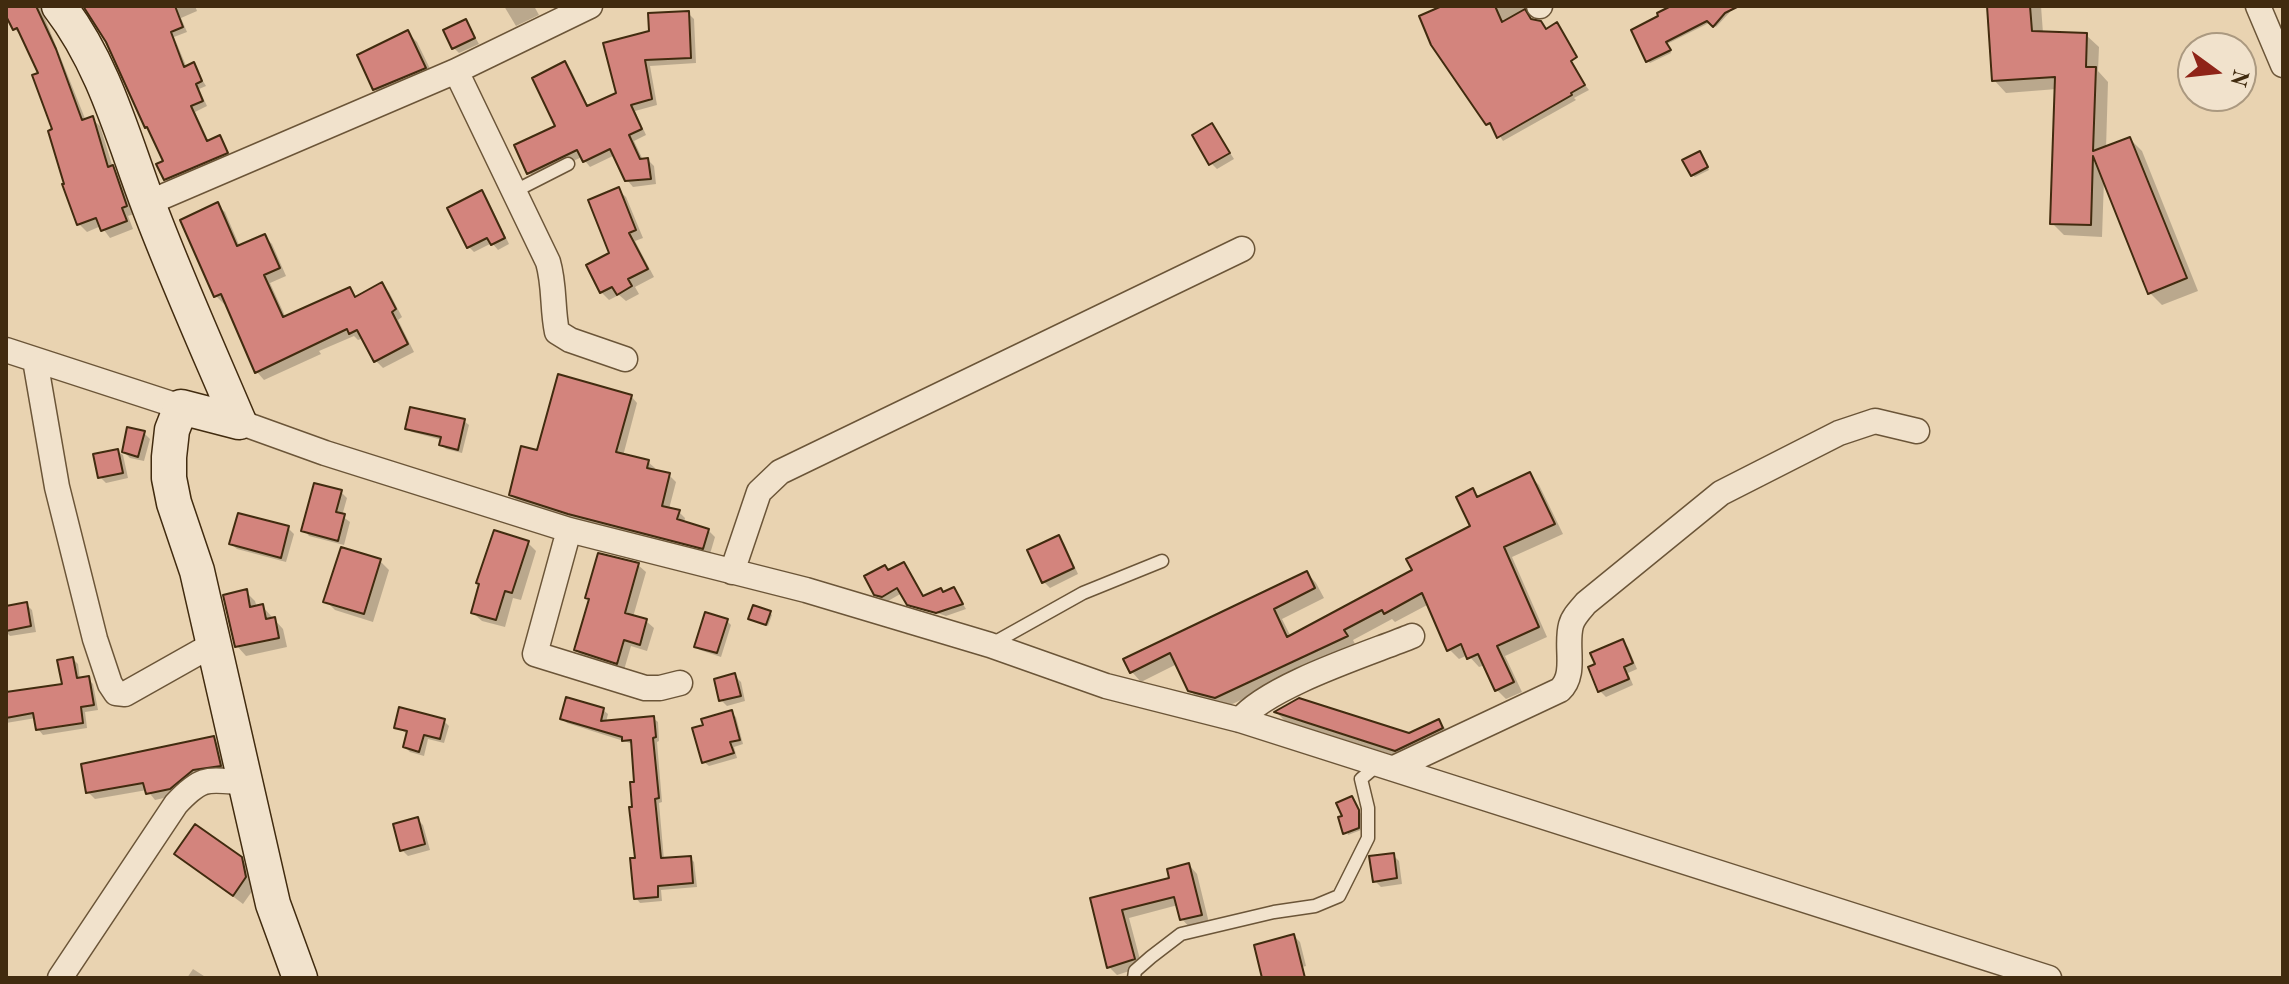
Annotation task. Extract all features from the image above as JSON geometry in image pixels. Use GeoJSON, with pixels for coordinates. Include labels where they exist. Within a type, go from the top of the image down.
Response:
{"type":"FeatureCollection","features":[{"type":"Feature","properties":{"kind":"street"},"geometry":{"type":"LineString","coordinates":[[59,6],[109,95],[148,203],[239,422]]}},
{"type":"Feature","properties":{"kind":"street"},"geometry":{"type":"LineString","coordinates":[[148,203],[456,71],[590,6]]}},
{"type":"Feature","properties":{"kind":"street"},"geometry":{"type":"LineString","coordinates":[[2258,6],[2277,35],[2283,65]]}},
{"type":"Feature","properties":{"kind":"street"},"geometry":{"type":"LineString","coordinates":[[456,71],[548,262],[554,282],[557,332],[570,340],[625,359]]}},
{"type":"Feature","properties":{"kind":"street"},"geometry":{"type":"LineString","coordinates":[[732,572],[759,492],[780,472],[1242,249]]}},
{"type":"Feature","properties":{"kind":"street"},"geometry":{"type":"LineString","coordinates":[[6,350],[569,530],[806,590],[990,645],[1106,686],[1240,720],[2049,978]]}},
{"type":"Feature","properties":{"kind":"street"},"geometry":{"type":"LineString","coordinates":[[35,360],[57,487],[95,639],[110,684],[116,693],[125,694],[212,645]]}},
{"type":"Feature","properties":{"kind":"street"},"geometry":{"type":"LineString","coordinates":[[181,407],[172,430],[169,478],[174,503],[197,571],[273,904],[300,978]]}},
{"type":"Feature","properties":{"kind":"street"},"geometry":{"type":"LineString","coordinates":[[1387,766],[1560,690],[1570,674],[1568,644],[1571,622],[1586,603],[1721,493],[1839,433],[1875,421],[1917,431]]}},
{"type":"Feature","properties":{"kind":"street"},"geometry":{"type":"LineString","coordinates":[[569,530],[535,654],[645,688],[680,683]]}},
{"type":"Feature","properties":{"kind":"street"},"geometry":{"type":"LineString","coordinates":[[1240,720],[1246,712],[1285,688],[1412,636]]}},
{"type":"Feature","properties":{"kind":"street"},"geometry":{"type":"LineString","coordinates":[[60,978],[176,804],[193,785],[208,779],[247,783]]}},
{"type":"Feature","properties":{"kind":"lane"},"geometry":{"type":"LineString","coordinates":[[515,191],[568,164]]}},
{"type":"Feature","properties":{"kind":"lane"},"geometry":{"type":"LineString","coordinates":[[990,645],[1083,593],[1162,561]]}},
{"type":"Feature","properties":{"kind":"lane"},"geometry":{"type":"LineString","coordinates":[[1134,978],[1135,971],[1181,934],[1274,912],[1315,906],[1339,896],[1368,838],[1368,808],[1361,779],[1387,766]]}},
{"type":"Feature","properties":{"kind":"building"},"geometry":{"type":"Polygon","coordinates":[[[6,6],[36,6],[56,49],[82,120],[93,116],[108,167],[113,165],[127,206],[122,208],[127,221],[101,231],[96,218],[77,225],[48,131],[52,129],[32,75],[38,73],[17,28],[13,30],[6,16],[6,6]]]}},
{"type":"Feature","properties":{"kind":"building"},"geometry":{"type":"Polygon","coordinates":[[[83,6],[175,6],[183,27],[171,32],[184,67],[194,62],[202,81],[196,84],[203,101],[191,106],[207,141],[220,135],[228,153],[164,180],[156,164],[163,161],[106,42],[83,6]]]}},
{"type":"Feature","properties":{"kind":"building"},"geometry":{"type":"Polygon","coordinates":[[[1442,6],[1495,6],[1502,22],[1525,9],[1531,19],[1541,21],[1546,29],[1557,22],[1577,57],[1571,61],[1585,85],[1497,138],[1490,123],[1486,125],[1431,45],[1419,16],[1442,6]]]}},
{"type":"Feature","properties":{"kind":"building"},"geometry":{"type":"Polygon","coordinates":[[[1671,6],[1739,6],[1725,13],[1713,27],[1707,21],[1666,42],[1671,50],[1646,62],[1631,30],[1671,6]]]}},
{"type":"Feature","properties":{"kind":"building"},"geometry":{"type":"Polygon","coordinates":[[[1987,6],[2030,6],[2032,31],[2087,33],[2086,67],[2096,67],[2093,151],[2130,137],[2187,278],[2148,294],[2093,156],[2091,225],[2050,224],[2055,77],[1992,81],[1987,6]]]}},
{"type":"Feature","properties":{"kind":"building"},"geometry":{"type":"Polygon","coordinates":[[[689,11],[691,58],[645,60],[652,99],[631,105],[642,129],[629,135],[640,159],[648,158],[651,179],[625,181],[610,149],[583,162],[577,150],[527,174],[514,145],[555,126],[532,78],[565,61],[587,106],[616,93],[603,43],[649,31],[648,13],[689,11]]]}},
{"type":"Feature","properties":{"kind":"building"},"geometry":{"type":"Polygon","coordinates":[[[466,19],[475,38],[452,49],[443,30],[466,19]]]}},
{"type":"Feature","properties":{"kind":"building"},"geometry":{"type":"Polygon","coordinates":[[[408,30],[426,68],[373,90],[357,55],[408,30]]]}},
{"type":"Feature","properties":{"kind":"building"},"geometry":{"type":"Polygon","coordinates":[[[1212,123],[1230,153],[1209,165],[1192,135],[1212,123]]]}},
{"type":"Feature","properties":{"kind":"building"},"geometry":{"type":"Polygon","coordinates":[[[1700,151],[1708,167],[1691,176],[1682,160],[1700,151]]]}},
{"type":"Feature","properties":{"kind":"building"},"geometry":{"type":"Polygon","coordinates":[[[619,187],[636,230],[629,233],[648,269],[628,279],[632,286],[617,295],[612,287],[600,293],[586,265],[609,253],[588,200],[619,187]]]}},
{"type":"Feature","properties":{"kind":"building"},"geometry":{"type":"Polygon","coordinates":[[[482,190],[505,238],[491,245],[487,238],[467,248],[447,208],[482,190]]]}},
{"type":"Feature","properties":{"kind":"building"},"geometry":{"type":"Polygon","coordinates":[[[218,202],[237,246],[265,234],[280,268],[264,275],[283,317],[350,287],[355,297],[382,282],[396,309],[392,312],[408,344],[374,362],[357,330],[349,334],[347,329],[255,373],[221,294],[214,297],[180,220],[218,202]]]}},
{"type":"Feature","properties":{"kind":"building"},"geometry":{"type":"Polygon","coordinates":[[[558,374],[632,395],[616,452],[649,460],[647,468],[670,473],[662,506],[680,510],[677,519],[709,529],[703,549],[568,514],[509,495],[521,446],[537,450],[558,374]]]}},
{"type":"Feature","properties":{"kind":"building"},"geometry":{"type":"Polygon","coordinates":[[[410,407],[465,419],[458,450],[439,445],[441,437],[405,429],[410,407]]]}},
{"type":"Feature","properties":{"kind":"building"},"geometry":{"type":"Polygon","coordinates":[[[127,427],[145,431],[138,457],[122,452],[127,427]]]}},
{"type":"Feature","properties":{"kind":"building"},"geometry":{"type":"Polygon","coordinates":[[[118,449],[123,473],[98,478],[93,454],[118,449]]]}},
{"type":"Feature","properties":{"kind":"building"},"geometry":{"type":"Polygon","coordinates":[[[1530,472],[1555,524],[1504,547],[1539,627],[1497,646],[1514,682],[1495,691],[1478,654],[1467,659],[1461,644],[1447,651],[1422,593],[1384,614],[1382,610],[1344,630],[1348,636],[1215,698],[1188,691],[1170,653],[1130,673],[1123,659],[1307,571],[1315,588],[1274,609],[1287,637],[1412,570],[1406,559],[1470,526],[1456,497],[1473,488],[1477,497],[1530,472]]]}},
{"type":"Feature","properties":{"kind":"building"},"geometry":{"type":"Polygon","coordinates":[[[314,483],[342,490],[336,512],[345,514],[338,541],[301,531],[314,483]]]}},
{"type":"Feature","properties":{"kind":"building"},"geometry":{"type":"Polygon","coordinates":[[[238,513],[289,526],[281,558],[229,544],[238,513]]]}},
{"type":"Feature","properties":{"kind":"building"},"geometry":{"type":"Polygon","coordinates":[[[494,530],[529,541],[512,593],[505,591],[496,620],[471,613],[479,584],[476,583],[494,530]]]}},
{"type":"Feature","properties":{"kind":"building"},"geometry":{"type":"Polygon","coordinates":[[[1059,535],[1074,568],[1042,583],[1027,550],[1059,535]]]}},
{"type":"Feature","properties":{"kind":"building"},"geometry":{"type":"Polygon","coordinates":[[[341,547],[381,559],[364,614],[323,602],[341,547]]]}},
{"type":"Feature","properties":{"kind":"building"},"geometry":{"type":"Polygon","coordinates":[[[598,553],[639,563],[625,613],[647,619],[640,645],[624,640],[617,664],[574,650],[598,553]]]}},
{"type":"Feature","properties":{"kind":"building"},"geometry":{"type":"Polygon","coordinates":[[[904,562],[923,596],[941,588],[943,592],[954,587],[963,604],[936,613],[907,605],[897,588],[882,597],[874,595],[864,576],[885,565],[888,570],[904,562]]]}},
{"type":"Feature","properties":{"kind":"building"},"geometry":{"type":"Polygon","coordinates":[[[247,589],[250,607],[263,604],[266,619],[275,617],[279,638],[235,647],[223,595],[247,589]]]}},
{"type":"Feature","properties":{"kind":"building"},"geometry":{"type":"Polygon","coordinates":[[[27,602],[31,626],[6,631],[6,606],[27,602]]]}},
{"type":"Feature","properties":{"kind":"building"},"geometry":{"type":"Polygon","coordinates":[[[753,605],[771,611],[766,625],[748,619],[753,605]]]}},
{"type":"Feature","properties":{"kind":"building"},"geometry":{"type":"Polygon","coordinates":[[[705,612],[728,619],[717,653],[694,647],[705,612]]]}},
{"type":"Feature","properties":{"kind":"building"},"geometry":{"type":"Polygon","coordinates":[[[1623,639],[1633,663],[1624,667],[1629,679],[1598,692],[1588,667],[1595,664],[1590,653],[1623,639]]]}},
{"type":"Feature","properties":{"kind":"building"},"geometry":{"type":"Polygon","coordinates":[[[73,657],[77,678],[89,676],[94,705],[81,707],[83,723],[36,730],[33,713],[6,718],[6,692],[62,684],[57,660],[73,657]]]}},
{"type":"Feature","properties":{"kind":"building"},"geometry":{"type":"Polygon","coordinates":[[[735,673],[741,696],[719,701],[714,679],[735,673]]]}},
{"type":"Feature","properties":{"kind":"building"},"geometry":{"type":"Polygon","coordinates":[[[566,697],[604,708],[601,721],[654,716],[659,798],[655,799],[661,858],[691,856],[693,883],[658,886],[658,897],[634,899],[630,858],[635,858],[629,807],[632,807],[630,782],[634,782],[631,740],[622,741],[622,737],[560,719],[566,697]]]}},
{"type":"Feature","properties":{"kind":"building"},"geometry":{"type":"Polygon","coordinates":[[[1299,698],[1409,733],[1439,719],[1443,728],[1395,751],[1274,712],[1299,698]]]}},
{"type":"Feature","properties":{"kind":"building"},"geometry":{"type":"Polygon","coordinates":[[[399,707],[445,719],[440,739],[424,735],[419,752],[403,747],[407,731],[394,728],[399,707]]]}},
{"type":"Feature","properties":{"kind":"building"},"geometry":{"type":"Polygon","coordinates":[[[732,710],[740,740],[730,742],[734,753],[702,763],[692,728],[703,725],[701,719],[732,710]]]}},
{"type":"Feature","properties":{"kind":"building"},"geometry":{"type":"Polygon","coordinates":[[[214,736],[221,766],[193,770],[170,789],[146,794],[143,783],[86,793],[81,764],[214,736]]]}},
{"type":"Feature","properties":{"kind":"building"},"geometry":{"type":"Polygon","coordinates":[[[1352,796],[1359,810],[1359,828],[1343,834],[1338,817],[1342,816],[1336,803],[1352,796]]]}},
{"type":"Feature","properties":{"kind":"building"},"geometry":{"type":"Polygon","coordinates":[[[418,817],[425,844],[400,851],[393,824],[418,817]]]}},
{"type":"Feature","properties":{"kind":"building"},"geometry":{"type":"Polygon","coordinates":[[[195,824],[242,857],[246,877],[233,896],[174,854],[195,824]]]}},
{"type":"Feature","properties":{"kind":"building"},"geometry":{"type":"Polygon","coordinates":[[[1394,853],[1397,878],[1373,882],[1369,856],[1394,853]]]}},
{"type":"Feature","properties":{"kind":"building"},"geometry":{"type":"Polygon","coordinates":[[[1189,863],[1202,915],[1180,920],[1174,897],[1122,910],[1135,959],[1107,968],[1090,898],[1169,878],[1167,869],[1189,863]]]}},
{"type":"Feature","properties":{"kind":"building"},"geometry":{"type":"Polygon","coordinates":[[[1294,934],[1305,978],[1262,978],[1254,945],[1294,934]]]}}]}
